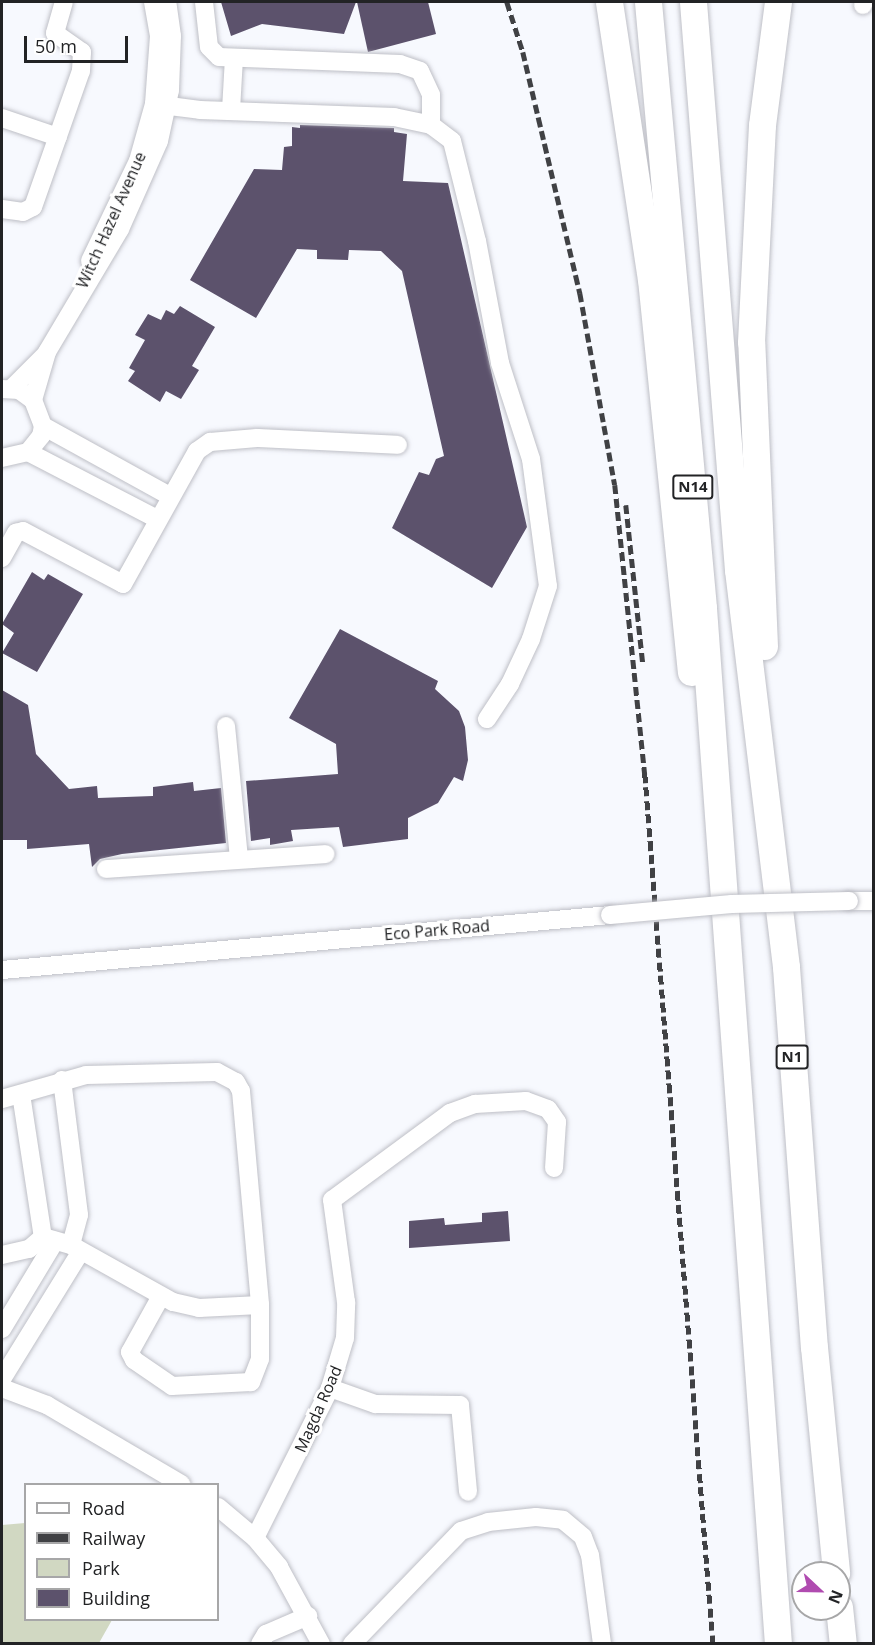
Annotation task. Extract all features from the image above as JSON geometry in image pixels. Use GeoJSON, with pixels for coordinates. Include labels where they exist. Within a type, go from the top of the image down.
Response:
{"type":"FeatureCollection","features":[{"type":"Feature","properties":{"kind":"highway"},"geometry":{"type":"LineString","coordinates":[[609,2],[651,279],[686,633],[727,974],[778,1644]]}},
{"type":"Feature","properties":{"kind":"highway","name":"N14"},"geometry":{"type":"LineString","coordinates":[[648,2],[703,608],[727,974]]}},
{"type":"Feature","properties":{"kind":"highway","name":"N14"},"geometry":{"type":"LineString","coordinates":[[693,2],[738,570],[764,767]]}},
{"type":"Feature","properties":{"kind":"highway"},"geometry":{"type":"LineString","coordinates":[[764,767],[768,716],[752,385],[759,163],[778,2]]}},
{"type":"Feature","properties":{"kind":"highway"},"geometry":{"type":"LineString","coordinates":[[759,163],[792,2]]}},
{"type":"Feature","properties":{"kind":"highway","name":"N1"},"geometry":{"type":"LineString","coordinates":[[764,767],[786,967],[814,1347],[835,1561]]}},
{"type":"Feature","properties":{"kind":"highway"},"geometry":{"type":"LineString","coordinates":[[841,1621],[843,1644]]}},
{"type":"Feature","properties":{"kind":"street"},"geometry":{"type":"LineString","coordinates":[[2,209],[30,210],[83,60],[82,52],[55,33],[64,2]]}},
{"type":"Feature","properties":{"kind":"street","name":"Witch Hazel Avenue"},"geometry":{"type":"LineString","coordinates":[[153,2],[159,36],[161,105]]}},
{"type":"Feature","properties":{"kind":"street","name":"Witch Hazel Avenue"},"geometry":{"type":"LineString","coordinates":[[33,399],[47,352],[77,297],[161,105],[172,36],[167,2]]}},
{"type":"Feature","properties":{"kind":"street"},"geometry":{"type":"LineString","coordinates":[[204,2],[209,47],[219,57],[410,66],[426,78],[431,95],[431,125]]}},
{"type":"Feature","properties":{"kind":"street"},"geometry":{"type":"LineString","coordinates":[[231,110],[234,58]]}},
{"type":"Feature","properties":{"kind":"street"},"geometry":{"type":"LineString","coordinates":[[161,105],[394,117],[431,125],[452,141],[500,363],[531,459],[548,586],[531,639],[510,684],[487,719]]}},
{"type":"Feature","properties":{"kind":"street"},"geometry":{"type":"LineString","coordinates":[[2,118],[58,136]]}},
{"type":"Feature","properties":{"kind":"street","name":"Witch Hazel Avenue"},"geometry":{"type":"LineString","coordinates":[[6,389],[47,352]]}},
{"type":"Feature","properties":{"kind":"street"},"geometry":{"type":"LineString","coordinates":[[3,459],[28,452],[36,445],[43,426],[33,399],[6,389]]}},
{"type":"Feature","properties":{"kind":"street"},"geometry":{"type":"LineString","coordinates":[[43,426],[170,496]]}},
{"type":"Feature","properties":{"kind":"street"},"geometry":{"type":"LineString","coordinates":[[2,558],[16,533],[23,531],[123,584],[157,519],[197,451],[210,442],[257,438],[398,445]]}},
{"type":"Feature","properties":{"kind":"street"},"geometry":{"type":"LineString","coordinates":[[28,452],[157,519]]}},
{"type":"Feature","properties":{"kind":"street"},"geometry":{"type":"LineString","coordinates":[[226,726],[233,771],[239,858]]}},
{"type":"Feature","properties":{"kind":"street"},"geometry":{"type":"LineString","coordinates":[[106,869],[239,858],[325,854]]}},
{"type":"Feature","properties":{"kind":"street","name":"Eco Park Road"},"geometry":{"type":"LineString","coordinates":[[2,970],[732,904],[873,901]]}},
{"type":"Feature","properties":{"kind":"street"},"geometry":{"type":"LineString","coordinates":[[2,1099],[86,1075],[217,1072],[236,1082],[241,1091],[260,1305],[261,1359],[250,1382],[178,1387],[167,1384],[130,1356],[161,1296]]}},
{"type":"Feature","properties":{"kind":"street"},"geometry":{"type":"LineString","coordinates":[[62,1080],[79,1215],[3,1369],[47,1405],[178,1483]]}},
{"type":"Feature","properties":{"kind":"street"},"geometry":{"type":"LineString","coordinates":[[21,1094],[63,1244]]}},
{"type":"Feature","properties":{"kind":"street","name":"Magda Road"},"geometry":{"type":"LineString","coordinates":[[255,1538],[330,1388],[345,1338],[347,1314],[332,1200],[450,1113],[475,1104],[526,1101],[548,1109],[557,1122],[554,1168]]}},
{"type":"Feature","properties":{"kind":"street"},"geometry":{"type":"LineString","coordinates":[[2,1329],[63,1244]]}},
{"type":"Feature","properties":{"kind":"street"},"geometry":{"type":"LineString","coordinates":[[2,1255],[63,1244],[161,1296],[199,1308],[260,1305]]}},
{"type":"Feature","properties":{"kind":"street"},"geometry":{"type":"LineString","coordinates":[[2,1388],[47,1405]]}},
{"type":"Feature","properties":{"kind":"street"},"geometry":{"type":"LineString","coordinates":[[330,1388],[375,1404],[460,1405],[468,1492]]}},
{"type":"Feature","properties":{"kind":"street"},"geometry":{"type":"LineString","coordinates":[[219,1508],[255,1538],[279,1567],[308,1616],[321,1644]]}},
{"type":"Feature","properties":{"kind":"street"},"geometry":{"type":"LineString","coordinates":[[352,1644],[461,1531],[488,1522],[536,1516],[564,1520],[583,1537],[590,1555],[602,1644]]}},
{"type":"Feature","properties":{"kind":"street"},"geometry":{"type":"LineString","coordinates":[[260,1644],[266,1634],[308,1616]]}},
{"type":"Feature","properties":{"kind":"green space"},"geometry":{"type":"Polygon","coordinates":[[[24,1523],[24,1621],[111,1621],[99,1643],[2,1643],[2,1525],[24,1523]]]}},
{"type":"Feature","properties":{"kind":"building"},"geometry":{"type":"Polygon","coordinates":[[[221,2],[356,2],[344,34],[262,24],[231,36],[221,2]]]}},
{"type":"Feature","properties":{"kind":"building"},"geometry":{"type":"Polygon","coordinates":[[[357,2],[428,2],[436,34],[368,52],[357,2]]]}},
{"type":"Feature","properties":{"kind":"building"},"geometry":{"type":"Polygon","coordinates":[[[300,125],[394,128],[394,132],[407,134],[403,181],[448,183],[527,527],[492,588],[392,528],[419,472],[429,475],[436,459],[444,456],[402,271],[381,251],[349,250],[348,260],[317,259],[317,250],[297,249],[256,318],[190,280],[254,169],[282,170],[284,147],[292,146],[292,127],[300,128],[300,125]]]}},
{"type":"Feature","properties":{"kind":"building"},"geometry":{"type":"Polygon","coordinates":[[[180,306],[215,327],[192,366],[199,370],[181,399],[166,391],[160,402],[128,381],[135,371],[129,368],[145,340],[135,335],[148,314],[161,320],[166,310],[174,314],[180,306]]]}},
{"type":"Feature","properties":{"kind":"building"},"geometry":{"type":"Polygon","coordinates":[[[32,572],[44,580],[48,574],[83,594],[37,672],[2,653],[14,633],[2,624],[32,572]]]}},
{"type":"Feature","properties":{"kind":"building"},"geometry":{"type":"Polygon","coordinates":[[[340,629],[438,681],[435,689],[459,711],[465,727],[468,760],[463,781],[454,777],[438,803],[408,818],[408,839],[343,847],[339,827],[291,830],[293,841],[270,845],[270,838],[251,841],[246,781],[338,774],[336,744],[289,718],[340,629]]]}},
{"type":"Feature","properties":{"kind":"building"},"geometry":{"type":"Polygon","coordinates":[[[2,690],[28,705],[36,754],[69,789],[97,786],[98,798],[153,796],[153,787],[193,782],[194,791],[221,788],[226,843],[122,854],[100,859],[92,867],[89,844],[27,849],[27,840],[2,840],[2,690]]]}},
{"type":"Feature","properties":{"kind":"building"},"geometry":{"type":"Polygon","coordinates":[[[508,1211],[510,1241],[409,1248],[409,1221],[444,1218],[445,1225],[482,1222],[482,1213],[508,1211]]]}},
{"type":"Feature","properties":{"kind":"railway"},"geometry":{"type":"LineString","coordinates":[[507,2],[523,52],[580,293],[615,485],[645,774],[713,1644]]}},
{"type":"Feature","properties":{"kind":"railway"},"geometry":{"type":"LineString","coordinates":[[626,505],[643,663]]}}]}
